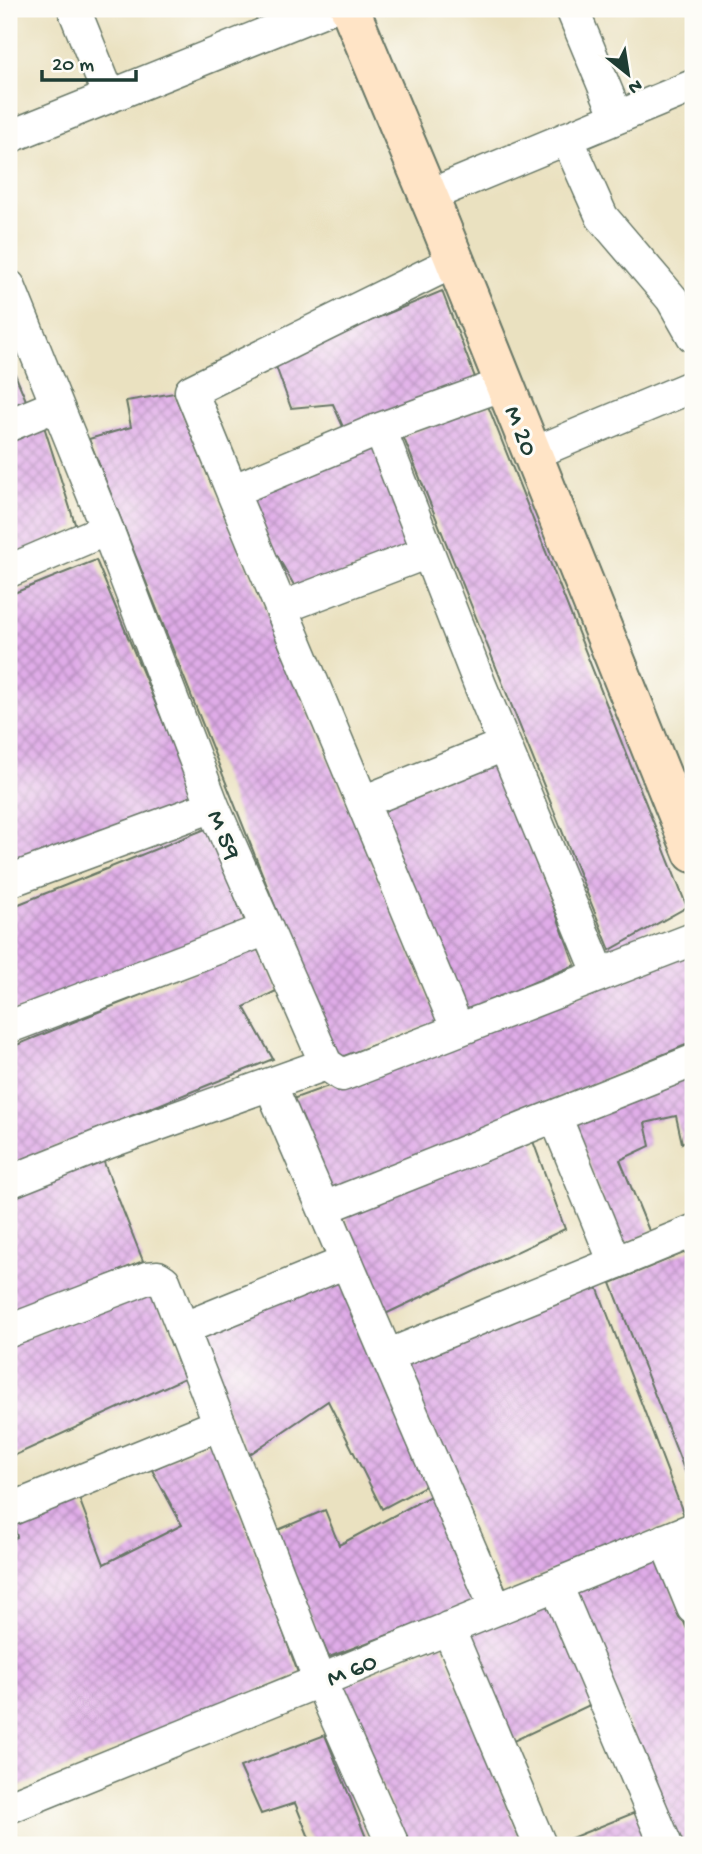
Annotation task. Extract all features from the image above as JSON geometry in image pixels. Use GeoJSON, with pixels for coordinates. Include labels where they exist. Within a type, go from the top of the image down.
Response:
{"type":"FeatureCollection","features":[{"type":"Feature","properties":{"kind":"street"},"geometry":{"type":"LineString","coordinates":[[74,9],[109,96]]}},
{"type":"Feature","properties":{"kind":"street"},"geometry":{"type":"LineString","coordinates":[[9,137],[327,9]]}},
{"type":"Feature","properties":{"kind":"street","name":"M 20"},"geometry":{"type":"LineString","coordinates":[[351,9],[693,853]]}},
{"type":"Feature","properties":{"kind":"street"},"geometry":{"type":"LineString","coordinates":[[572,9],[617,117]]}},
{"type":"Feature","properties":{"kind":"street"},"geometry":{"type":"LineString","coordinates":[[428,196],[693,86]]}},
{"type":"Feature","properties":{"kind":"street"},"geometry":{"type":"LineString","coordinates":[[567,138],[602,218],[671,299],[693,336]]}},
{"type":"Feature","properties":{"kind":"street"},"geometry":{"type":"LineString","coordinates":[[455,261],[191,391],[458,1030]]}},
{"type":"Feature","properties":{"kind":"street","name":"M 59"},"geometry":{"type":"LineString","coordinates":[[9,286],[107,529],[213,806],[327,1064]]}},
{"type":"Feature","properties":{"kind":"street"},"geometry":{"type":"LineString","coordinates":[[232,491],[380,429],[504,384]]}},
{"type":"Feature","properties":{"kind":"street"},"geometry":{"type":"LineString","coordinates":[[532,454],[693,386]]}},
{"type":"Feature","properties":{"kind":"street"},"geometry":{"type":"LineString","coordinates":[[9,425],[57,405]]}},
{"type":"Feature","properties":{"kind":"street"},"geometry":{"type":"LineString","coordinates":[[380,429],[504,745],[600,975]]}},
{"type":"Feature","properties":{"kind":"street"},"geometry":{"type":"LineString","coordinates":[[9,571],[107,529]]}},
{"type":"Feature","properties":{"kind":"street"},"geometry":{"type":"LineString","coordinates":[[281,608],[428,552]]}},
{"type":"Feature","properties":{"kind":"street"},"geometry":{"type":"LineString","coordinates":[[363,802],[504,745]]}},
{"type":"Feature","properties":{"kind":"street"},"geometry":{"type":"LineString","coordinates":[[9,881],[213,806]]}},
{"type":"Feature","properties":{"kind":"street"},"geometry":{"type":"LineString","coordinates":[[9,1027],[267,929]]}},
{"type":"Feature","properties":{"kind":"street"},"geometry":{"type":"LineString","coordinates":[[9,1182],[109,1142],[327,1064],[342,1075],[693,939]]}},
{"type":"Feature","properties":{"kind":"street"},"geometry":{"type":"LineString","coordinates":[[324,1208],[693,1061]]}},
{"type":"Feature","properties":{"kind":"street"},"geometry":{"type":"LineString","coordinates":[[270,1084],[496,1609]]}},
{"type":"Feature","properties":{"kind":"street"},"geometry":{"type":"LineString","coordinates":[[555,1116],[615,1264]]}},
{"type":"Feature","properties":{"kind":"street"},"geometry":{"type":"LineString","coordinates":[[387,1356],[693,1231]]}},
{"type":"Feature","properties":{"kind":"street"},"geometry":{"type":"LineString","coordinates":[[182,1329],[346,1262]]}},
{"type":"Feature","properties":{"kind":"street"},"geometry":{"type":"LineString","coordinates":[[9,1331],[152,1277],[159,1277],[164,1281],[320,1681],[393,1845]]}},
{"type":"Feature","properties":{"kind":"street"},"geometry":{"type":"LineString","coordinates":[[9,1510],[220,1424]]}},
{"type":"Feature","properties":{"kind":"street"},"geometry":{"type":"LineString","coordinates":[[679,1535],[693,1608]]}},
{"type":"Feature","properties":{"kind":"street","name":"M 60"},"geometry":{"type":"LineString","coordinates":[[9,1807],[679,1535]]}},
{"type":"Feature","properties":{"kind":"street"},"geometry":{"type":"LineString","coordinates":[[556,1585],[666,1845]]}},
{"type":"Feature","properties":{"kind":"street"},"geometry":{"type":"LineString","coordinates":[[448,1628],[540,1845]]}},
{"type":"Feature","properties":{"kind":"building"},"geometry":{"type":"Polygon","coordinates":[[[442,291],[479,388],[347,436],[333,404],[291,408],[274,361],[442,291]]]}},
{"type":"Feature","properties":{"kind":"building"},"geometry":{"type":"Polygon","coordinates":[[[9,360],[28,405],[9,414],[9,360]]]}},
{"type":"Feature","properties":{"kind":"building"},"geometry":{"type":"Polygon","coordinates":[[[174,393],[438,1021],[336,1059],[89,439],[131,427],[126,401],[174,393]]]}},
{"type":"Feature","properties":{"kind":"building"},"geometry":{"type":"Polygon","coordinates":[[[488,406],[687,907],[610,950],[403,436],[488,406]]]}},
{"type":"Feature","properties":{"kind":"building"},"geometry":{"type":"Polygon","coordinates":[[[42,420],[76,527],[9,557],[9,434],[42,420]]]}},
{"type":"Feature","properties":{"kind":"building"},"geometry":{"type":"Polygon","coordinates":[[[373,442],[411,547],[298,592],[245,500],[373,442]]]}},
{"type":"Feature","properties":{"kind":"building"},"geometry":{"type":"Polygon","coordinates":[[[96,560],[196,801],[9,874],[9,595],[96,560]]]}},
{"type":"Feature","properties":{"kind":"building"},"geometry":{"type":"Polygon","coordinates":[[[498,757],[575,965],[461,1013],[375,806],[498,757]]]}},
{"type":"Feature","properties":{"kind":"building"},"geometry":{"type":"Polygon","coordinates":[[[208,828],[247,927],[9,1014],[9,908],[208,828]]]}},
{"type":"Feature","properties":{"kind":"building"},"geometry":{"type":"Polygon","coordinates":[[[257,948],[278,990],[244,1007],[273,1059],[9,1165],[9,1048],[257,948]]]}},
{"type":"Feature","properties":{"kind":"building"},"geometry":{"type":"Polygon","coordinates":[[[693,954],[693,1042],[331,1193],[287,1101],[693,954]]]}},
{"type":"Feature","properties":{"kind":"building"},"geometry":{"type":"Polygon","coordinates":[[[693,1075],[693,1137],[682,1143],[676,1116],[645,1123],[650,1146],[620,1160],[650,1233],[619,1245],[573,1120],[693,1075]]]}},
{"type":"Feature","properties":{"kind":"building"},"geometry":{"type":"Polygon","coordinates":[[[530,1133],[565,1229],[381,1316],[343,1210],[530,1133]]]}},
{"type":"Feature","properties":{"kind":"building"},"geometry":{"type":"Polygon","coordinates":[[[101,1155],[143,1261],[9,1317],[9,1193],[101,1155]]]}},
{"type":"Feature","properties":{"kind":"building"},"geometry":{"type":"Polygon","coordinates":[[[693,1249],[693,1492],[611,1283],[693,1249]]]}},
{"type":"Feature","properties":{"kind":"building"},"geometry":{"type":"Polygon","coordinates":[[[340,1271],[431,1483],[382,1509],[328,1401],[247,1456],[195,1332],[340,1271]]]}},
{"type":"Feature","properties":{"kind":"building"},"geometry":{"type":"Polygon","coordinates":[[[596,1284],[685,1518],[506,1589],[403,1367],[596,1284]]]}},
{"type":"Feature","properties":{"kind":"building"},"geometry":{"type":"Polygon","coordinates":[[[151,1288],[189,1376],[9,1458],[9,1344],[151,1288]]]}},
{"type":"Feature","properties":{"kind":"building"},"geometry":{"type":"Polygon","coordinates":[[[214,1439],[298,1673],[9,1791],[9,1541],[17,1537],[14,1523],[77,1493],[104,1564],[182,1525],[152,1470],[214,1439]]]}},
{"type":"Feature","properties":{"kind":"building"},"geometry":{"type":"Polygon","coordinates":[[[434,1494],[479,1601],[329,1657],[273,1532],[325,1510],[339,1545],[434,1494]]]}},
{"type":"Feature","properties":{"kind":"building"},"geometry":{"type":"Polygon","coordinates":[[[656,1553],[693,1644],[693,1845],[680,1845],[572,1589],[656,1553]]]}},
{"type":"Feature","properties":{"kind":"building"},"geometry":{"type":"Polygon","coordinates":[[[550,1596],[594,1703],[503,1746],[458,1636],[550,1596]]]}},
{"type":"Feature","properties":{"kind":"building"},"geometry":{"type":"Polygon","coordinates":[[[441,1644],[522,1845],[408,1845],[339,1689],[441,1644]]]}},
{"type":"Feature","properties":{"kind":"building"},"geometry":{"type":"Polygon","coordinates":[[[325,1735],[369,1845],[312,1845],[295,1803],[261,1814],[240,1767],[325,1735]]]}},
{"type":"Feature","properties":{"kind":"building"},"geometry":{"type":"Polygon","coordinates":[[[636,1812],[649,1845],[554,1845],[636,1812]]]}}]}
